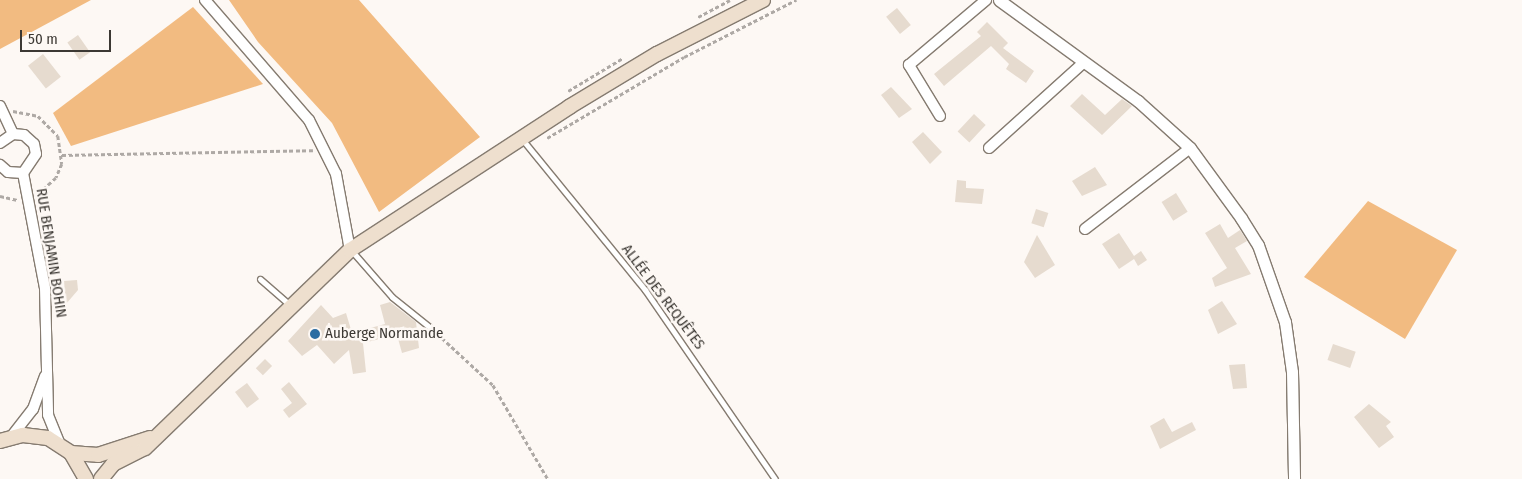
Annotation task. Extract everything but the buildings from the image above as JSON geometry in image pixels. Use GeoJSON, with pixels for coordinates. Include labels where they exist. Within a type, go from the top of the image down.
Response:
{"type":"FeatureCollection","features":[{"type":"Feature","properties":{"kind":"main road"},"geometry":{"type":"LineString","coordinates":[[101,479],[113,464],[145,448],[155,436],[350,250],[526,135],[657,54],[763,0]]}},
{"type":"Feature","properties":{"kind":"main road"},"geometry":{"type":"LineString","coordinates":[[6,439],[35,435],[65,449],[98,455],[155,436]]}},
{"type":"Feature","properties":{"kind":"main road"},"geometry":{"type":"LineString","coordinates":[[65,449],[86,479]]}},
{"type":"Feature","properties":{"kind":"street"},"geometry":{"type":"LineString","coordinates":[[205,0],[309,120],[336,174],[350,250]]}},
{"type":"Feature","properties":{"kind":"street"},"geometry":{"type":"LineString","coordinates":[[940,116],[909,65],[986,0]]}},
{"type":"Feature","properties":{"kind":"street"},"geometry":{"type":"LineString","coordinates":[[999,0],[1083,63],[1138,101],[1190,148],[1241,218],[1271,277],[1292,372],[1294,479]]}},
{"type":"Feature","properties":{"kind":"street"},"geometry":{"type":"LineString","coordinates":[[989,148],[1083,63]]}},
{"type":"Feature","properties":{"kind":"street"},"geometry":{"type":"LineString","coordinates":[[0,106],[13,134]]}},
{"type":"Feature","properties":{"kind":"street"},"geometry":{"type":"LineString","coordinates":[[0,143],[13,134],[24,135],[35,148],[35,161],[23,173],[8,172],[0,165]]}},
{"type":"Feature","properties":{"kind":"street"},"geometry":{"type":"LineString","coordinates":[[1084,229],[1190,148]]}},
{"type":"Feature","properties":{"kind":"street","name":"RUE BENJAMIN BOHIN"},"geometry":{"type":"LineString","coordinates":[[23,173],[45,288],[50,424],[65,449]]}},
{"type":"Feature","properties":{"kind":"street","name":"RUE BENJAMIN BOHIN"},"geometry":{"type":"LineString","coordinates":[[6,439],[33,409],[48,367]]}},
{"type":"Feature","properties":{"kind":"lane","name":"ALLÉE DES REQUÊTES"},"geometry":{"type":"LineString","coordinates":[[526,135],[645,290],[775,479]]}},
{"type":"Feature","properties":{"kind":"lane"},"geometry":{"type":"LineString","coordinates":[[350,250],[392,296],[437,333]]}},
{"type":"Feature","properties":{"kind":"lane"},"geometry":{"type":"LineString","coordinates":[[260,279],[292,307]]}},
{"type":"Feature","properties":{"kind":"path"},"geometry":{"type":"LineString","coordinates":[[526,135],[537,139],[551,137],[684,57],[796,0]]}},
{"type":"Feature","properties":{"kind":"path"},"geometry":{"type":"LineString","coordinates":[[62,155],[324,150]]}},
{"type":"Feature","properties":{"kind":"path"},"geometry":{"type":"LineString","coordinates":[[437,333],[493,385],[548,479]]}},
{"type":"Feature","properties":{"kind":"shaded area"},"geometry":{"type":"Polygon","coordinates":[[[0,0],[91,0],[0,49],[0,0]]]}},
{"type":"Feature","properties":{"kind":"shaded area"},"geometry":{"type":"Polygon","coordinates":[[[229,0],[359,0],[480,137],[379,212],[332,123],[258,42],[229,0]]]}},
{"type":"Feature","properties":{"kind":"shaded area"},"geometry":{"type":"Polygon","coordinates":[[[193,7],[263,84],[71,146],[53,113],[193,7]]]}},
{"type":"Feature","properties":{"kind":"shaded area"},"geometry":{"type":"Polygon","coordinates":[[[1368,201],[1457,250],[1405,339],[1304,277],[1368,201]]]}},
{"type":"Feature","properties":{"kind":"place","name":"Auberge Normande"},"geometry":{"type":"Point","coordinates":[315,334]}}]}
